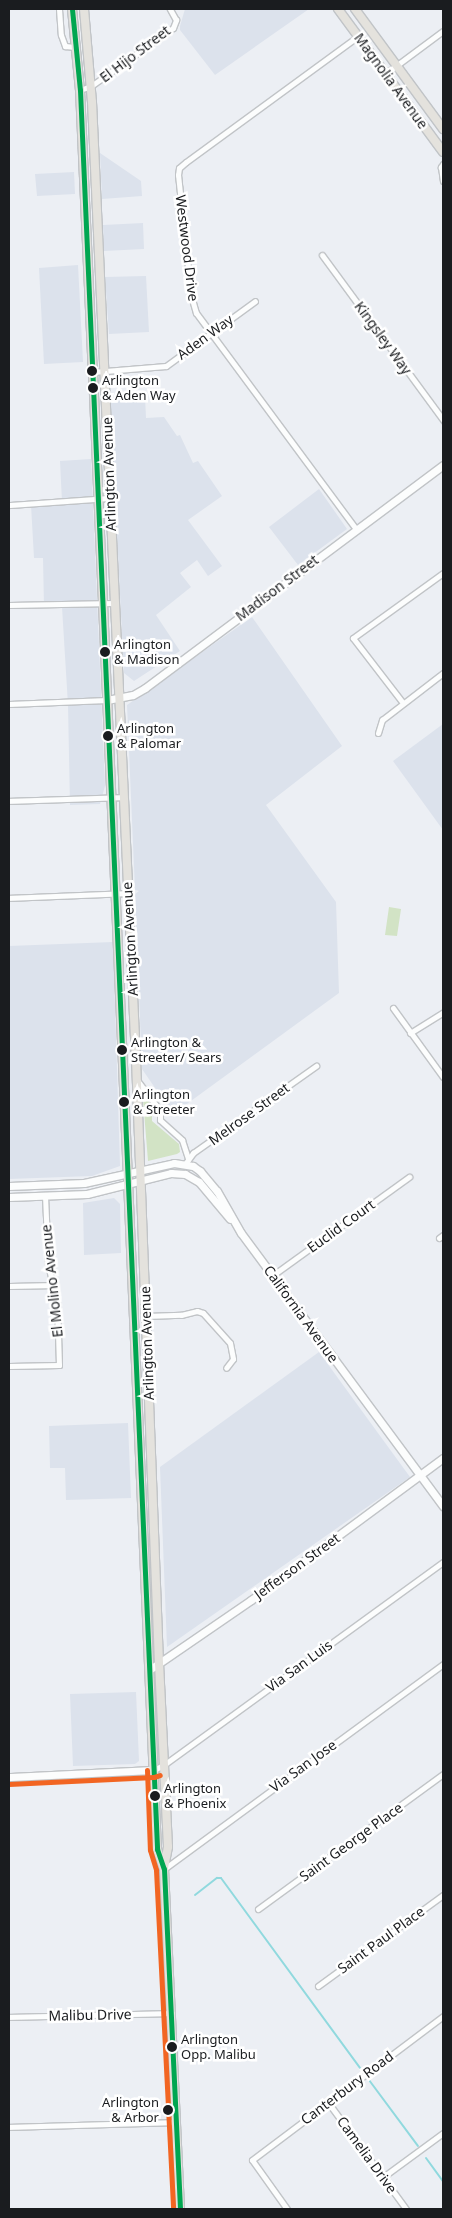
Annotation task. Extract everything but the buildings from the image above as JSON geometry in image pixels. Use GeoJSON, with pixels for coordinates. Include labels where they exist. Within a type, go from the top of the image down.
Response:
{"type":"FeatureCollection","features":[{"type":"Feature","properties":{"kind":"main road","name":"Arlington Avenue"},"geometry":{"type":"LineString","coordinates":[[72,9],[80,90],[111,798],[117,894],[148,1670],[157,1849],[164,1868]]}},
{"type":"Feature","properties":{"kind":"main road","name":"Arlington Avenue"},"geometry":{"type":"LineString","coordinates":[[84,9],[91,86],[137,1079],[158,1663],[165,1764],[168,1847],[164,1868],[180,2209]]}},
{"type":"Feature","properties":{"kind":"main road","name":"Magnolia Avenue"},"geometry":{"type":"LineString","coordinates":[[338,9],[443,152]]}},
{"type":"Feature","properties":{"kind":"main road","name":"Magnolia Avenue"},"geometry":{"type":"LineString","coordinates":[[355,9],[443,129]]}},
{"type":"Feature","properties":{"kind":"main road","name":"Madison Street"},"geometry":{"type":"LineString","coordinates":[[107,700],[133,695],[145,688],[443,466]]}},
{"type":"Feature","properties":{"kind":"main road"},"geometry":{"type":"LineString","coordinates":[[9,1186],[84,1183],[163,1164],[187,1161]]}},
{"type":"Feature","properties":{"kind":"main road","name":"California Avenue"},"geometry":{"type":"LineString","coordinates":[[187,1161],[200,1171],[217,1191],[241,1233],[443,1506]]}},
{"type":"Feature","properties":{"kind":"main road"},"geometry":{"type":"LineString","coordinates":[[9,1197],[82,1195],[171,1173],[185,1174],[198,1182],[241,1233]]}},
{"type":"Feature","properties":{"kind":"main road","name":"Jefferson Street"},"geometry":{"type":"LineString","coordinates":[[148,1670],[258,1594],[443,1458]]}},
{"type":"Feature","properties":{"kind":"main road"},"geometry":{"type":"LineString","coordinates":[[158,1642],[164,1653],[173,1654]]}},
{"type":"Feature","properties":{"kind":"main road"},"geometry":{"type":"LineString","coordinates":[[9,1777],[154,1770]]}},
{"type":"Feature","properties":{"kind":"street"},"geometry":{"type":"LineString","coordinates":[[59,9],[61,35],[65,46],[75,47]]}},
{"type":"Feature","properties":{"kind":"street","name":"El Hijo Street"},"geometry":{"type":"LineString","coordinates":[[80,90],[91,86],[173,28],[176,20],[173,10]]}},
{"type":"Feature","properties":{"kind":"street"},"geometry":{"type":"LineString","coordinates":[[386,74],[443,31]]}},
{"type":"Feature","properties":{"kind":"street","name":"Westwood Drive"},"geometry":{"type":"LineString","coordinates":[[356,529],[196,313],[191,296],[179,168],[358,36]]}},
{"type":"Feature","properties":{"kind":"street"},"geometry":{"type":"LineString","coordinates":[[443,164],[441,167],[443,180]]}},
{"type":"Feature","properties":{"kind":"street","name":"Kingsley Way"},"geometry":{"type":"LineString","coordinates":[[322,255],[443,420]]}},
{"type":"Feature","properties":{"kind":"street","name":"Aden Way"},"geometry":{"type":"LineString","coordinates":[[93,372],[166,366],[256,301]]}},
{"type":"Feature","properties":{"kind":"street"},"geometry":{"type":"LineString","coordinates":[[9,505],[110,498]]}},
{"type":"Feature","properties":{"kind":"street"},"geometry":{"type":"LineString","coordinates":[[403,703],[353,638],[443,573]]}},
{"type":"Feature","properties":{"kind":"street"},"geometry":{"type":"LineString","coordinates":[[9,605],[114,603]]}},
{"type":"Feature","properties":{"kind":"street"},"geometry":{"type":"LineString","coordinates":[[378,733],[382,720],[443,673]]}},
{"type":"Feature","properties":{"kind":"street"},"geometry":{"type":"LineString","coordinates":[[9,704],[107,700]]}},
{"type":"Feature","properties":{"kind":"street"},"geometry":{"type":"LineString","coordinates":[[9,801],[124,798]]}},
{"type":"Feature","properties":{"kind":"street"},"geometry":{"type":"LineString","coordinates":[[9,898],[127,893]]}},
{"type":"Feature","properties":{"kind":"street"},"geometry":{"type":"LineString","coordinates":[[393,1008],[443,1077]]}},
{"type":"Feature","properties":{"kind":"street"},"geometry":{"type":"LineString","coordinates":[[410,1033],[443,1012]]}},
{"type":"Feature","properties":{"kind":"street","name":"Melrose Street"},"geometry":{"type":"LineString","coordinates":[[187,1161],[316,1066]]}},
{"type":"Feature","properties":{"kind":"street"},"geometry":{"type":"LineString","coordinates":[[137,1079],[160,1111],[160,1120],[182,1140],[187,1161]]}},
{"type":"Feature","properties":{"kind":"street","name":"Euclid Court"},"geometry":{"type":"LineString","coordinates":[[273,1275],[409,1177]]}},
{"type":"Feature","properties":{"kind":"street","name":"El Molino Avenue"},"geometry":{"type":"LineString","coordinates":[[9,1366],[59,1365],[55,1285],[48,1264],[45,1196]]}},
{"type":"Feature","properties":{"kind":"street"},"geometry":{"type":"LineString","coordinates":[[9,1286],[55,1285]]}},
{"type":"Feature","properties":{"kind":"street"},"geometry":{"type":"LineString","coordinates":[[146,1316],[181,1315],[197,1311],[204,1313],[230,1343],[233,1360],[226,1368]]}},
{"type":"Feature","properties":{"kind":"street","name":"Via San Luis"},"geometry":{"type":"LineString","coordinates":[[154,1770],[165,1764],[443,1562]]}},
{"type":"Feature","properties":{"kind":"street","name":"Via San Jose"},"geometry":{"type":"LineString","coordinates":[[164,1868],[443,1664]]}},
{"type":"Feature","properties":{"kind":"street","name":"Saint George Place"},"geometry":{"type":"LineString","coordinates":[[258,1909],[443,1774]]}},
{"type":"Feature","properties":{"kind":"street","name":"Saint Paul Place"},"geometry":{"type":"LineString","coordinates":[[318,1986],[443,1894]]}},
{"type":"Feature","properties":{"kind":"street","name":"Malibu Drive"},"geometry":{"type":"LineString","coordinates":[[9,2017],[172,2013]]}},
{"type":"Feature","properties":{"kind":"street","name":"Canterbury Road"},"geometry":{"type":"LineString","coordinates":[[287,2209],[252,2160],[443,2016]]}},
{"type":"Feature","properties":{"kind":"street","name":"Camelia Drive"},"geometry":{"type":"LineString","coordinates":[[328,2101],[406,2209]]}},
{"type":"Feature","properties":{"kind":"street"},"geometry":{"type":"LineString","coordinates":[[9,2127],[176,2122]]}},
{"type":"Feature","properties":{"kind":"street"},"geometry":{"type":"LineString","coordinates":[[383,2177],[443,2133]]}},
{"type":"Feature","properties":{"kind":"shaded area"},"geometry":{"type":"Polygon","coordinates":[[[185,9],[309,9],[215,75],[180,30],[185,9]]]}},
{"type":"Feature","properties":{"kind":"shaded area"},"geometry":{"type":"Polygon","coordinates":[[[100,153],[141,181],[142,196],[102,199],[100,153]]]}},
{"type":"Feature","properties":{"kind":"shaded area"},"geometry":{"type":"Polygon","coordinates":[[[74,172],[75,194],[37,196],[35,174],[74,172]]]}},
{"type":"Feature","properties":{"kind":"shaded area"},"geometry":{"type":"Polygon","coordinates":[[[143,223],[144,249],[104,251],[103,225],[143,223]]]}},
{"type":"Feature","properties":{"kind":"shaded area"},"geometry":{"type":"Polygon","coordinates":[[[78,265],[83,362],[44,364],[39,268],[78,265]]]}},
{"type":"Feature","properties":{"kind":"shaded area"},"geometry":{"type":"Polygon","coordinates":[[[146,276],[149,332],[109,334],[105,277],[146,276]]]}},
{"type":"Feature","properties":{"kind":"shaded area"},"geometry":{"type":"Polygon","coordinates":[[[145,396],[146,418],[164,417],[177,436],[180,435],[193,463],[198,461],[222,496],[188,520],[222,566],[208,576],[197,560],[180,573],[191,587],[156,615],[180,651],[134,681],[124,673],[110,397],[145,396]]]}},
{"type":"Feature","properties":{"kind":"shaded area"},"geometry":{"type":"Polygon","coordinates":[[[91,459],[105,786],[100,804],[70,805],[68,705],[62,607],[44,607],[43,558],[34,558],[31,505],[62,502],[60,461],[91,459]]]}},
{"type":"Feature","properties":{"kind":"shaded area"},"geometry":{"type":"Polygon","coordinates":[[[319,489],[347,529],[298,565],[269,527],[319,489]]]}},
{"type":"Feature","properties":{"kind":"shaded area"},"geometry":{"type":"Polygon","coordinates":[[[252,617],[342,746],[266,805],[336,902],[339,993],[173,1114],[142,1069],[135,894],[139,891],[135,890],[127,705],[252,617]]]}},
{"type":"Feature","properties":{"kind":"shaded area"},"geometry":{"type":"Polygon","coordinates":[[[443,724],[443,830],[393,761],[443,724]]]}},
{"type":"Feature","properties":{"kind":"shaded area"},"geometry":{"type":"Polygon","coordinates":[[[113,942],[120,1166],[92,1176],[9,1179],[9,946],[113,942]]]}},
{"type":"Feature","properties":{"kind":"shaded area"},"geometry":{"type":"Polygon","coordinates":[[[114,1198],[120,1204],[121,1253],[84,1255],[83,1203],[114,1198]]]}},
{"type":"Feature","properties":{"kind":"shaded area"},"geometry":{"type":"Polygon","coordinates":[[[319,1352],[410,1477],[167,1647],[160,1467],[319,1352]]]}},
{"type":"Feature","properties":{"kind":"shaded area"},"geometry":{"type":"Polygon","coordinates":[[[128,1423],[131,1498],[66,1500],[65,1468],[50,1468],[49,1426],[128,1423]]]}},
{"type":"Feature","properties":{"kind":"shaded area"},"geometry":{"type":"Polygon","coordinates":[[[136,1692],[139,1761],[135,1764],[73,1766],[70,1694],[136,1692]]]}},
{"type":"Feature","properties":{"kind":"green space"},"geometry":{"type":"Polygon","coordinates":[[[389,907],[401,909],[397,936],[385,935],[389,907]]]}},
{"type":"Feature","properties":{"kind":"green space"},"geometry":{"type":"Polygon","coordinates":[[[142,1087],[158,1110],[152,1116],[152,1121],[179,1144],[180,1152],[177,1154],[148,1161],[142,1087]]]}},
{"type":"Feature","properties":{"kind":"waterway"},"geometry":{"type":"LineString","coordinates":[[195,1895],[217,1878],[221,1878],[360,2068]]}},
{"type":"Feature","properties":{"kind":"waterway"},"geometry":{"type":"LineString","coordinates":[[369,2080],[418,2146]]}},
{"type":"Feature","properties":{"kind":"waterway"},"geometry":{"type":"LineString","coordinates":[[426,2158],[443,2181]]}},
{"type":"Feature","properties":{"kind":"transit line"},"geometry":{"type":"LineString","coordinates":[[72,9],[80,90],[157,1849],[164,1869],[180,2209]]}},
{"type":"Feature","properties":{"kind":"transit line"},"geometry":{"type":"LineString","coordinates":[[147,1770],[150,1850],[156,1870],[173,2209]]}},
{"type":"Feature","properties":{"kind":"transit line"},"geometry":{"type":"LineString","coordinates":[[9,1784],[154,1777],[160,1775]]}},
{"type":"Feature","properties":{"kind":"place","name":"Arlington & Aden Way"},"geometry":{"type":"Point","coordinates":[93,388]}},
{"type":"Feature","properties":{"kind":"place","name":"Arlington & Madison"},"geometry":{"type":"Point","coordinates":[105,652]}},
{"type":"Feature","properties":{"kind":"place","name":"Arlington & Palomar"},"geometry":{"type":"Point","coordinates":[108,736]}},
{"type":"Feature","properties":{"kind":"place","name":"Arlington & Streeter/ Sears"},"geometry":{"type":"Point","coordinates":[122,1050]}},
{"type":"Feature","properties":{"kind":"place","name":"Arlington & Streeter"},"geometry":{"type":"Point","coordinates":[124,1102]}},
{"type":"Feature","properties":{"kind":"place","name":"Arlington & Phoenix"},"geometry":{"type":"Point","coordinates":[155,1796]}},
{"type":"Feature","properties":{"kind":"place","name":"Arlington Opp. Malibu"},"geometry":{"type":"Point","coordinates":[172,2047]}},
{"type":"Feature","properties":{"kind":"place","name":"Arlington & Arbor"},"geometry":{"type":"Point","coordinates":[168,2110]}}]}
